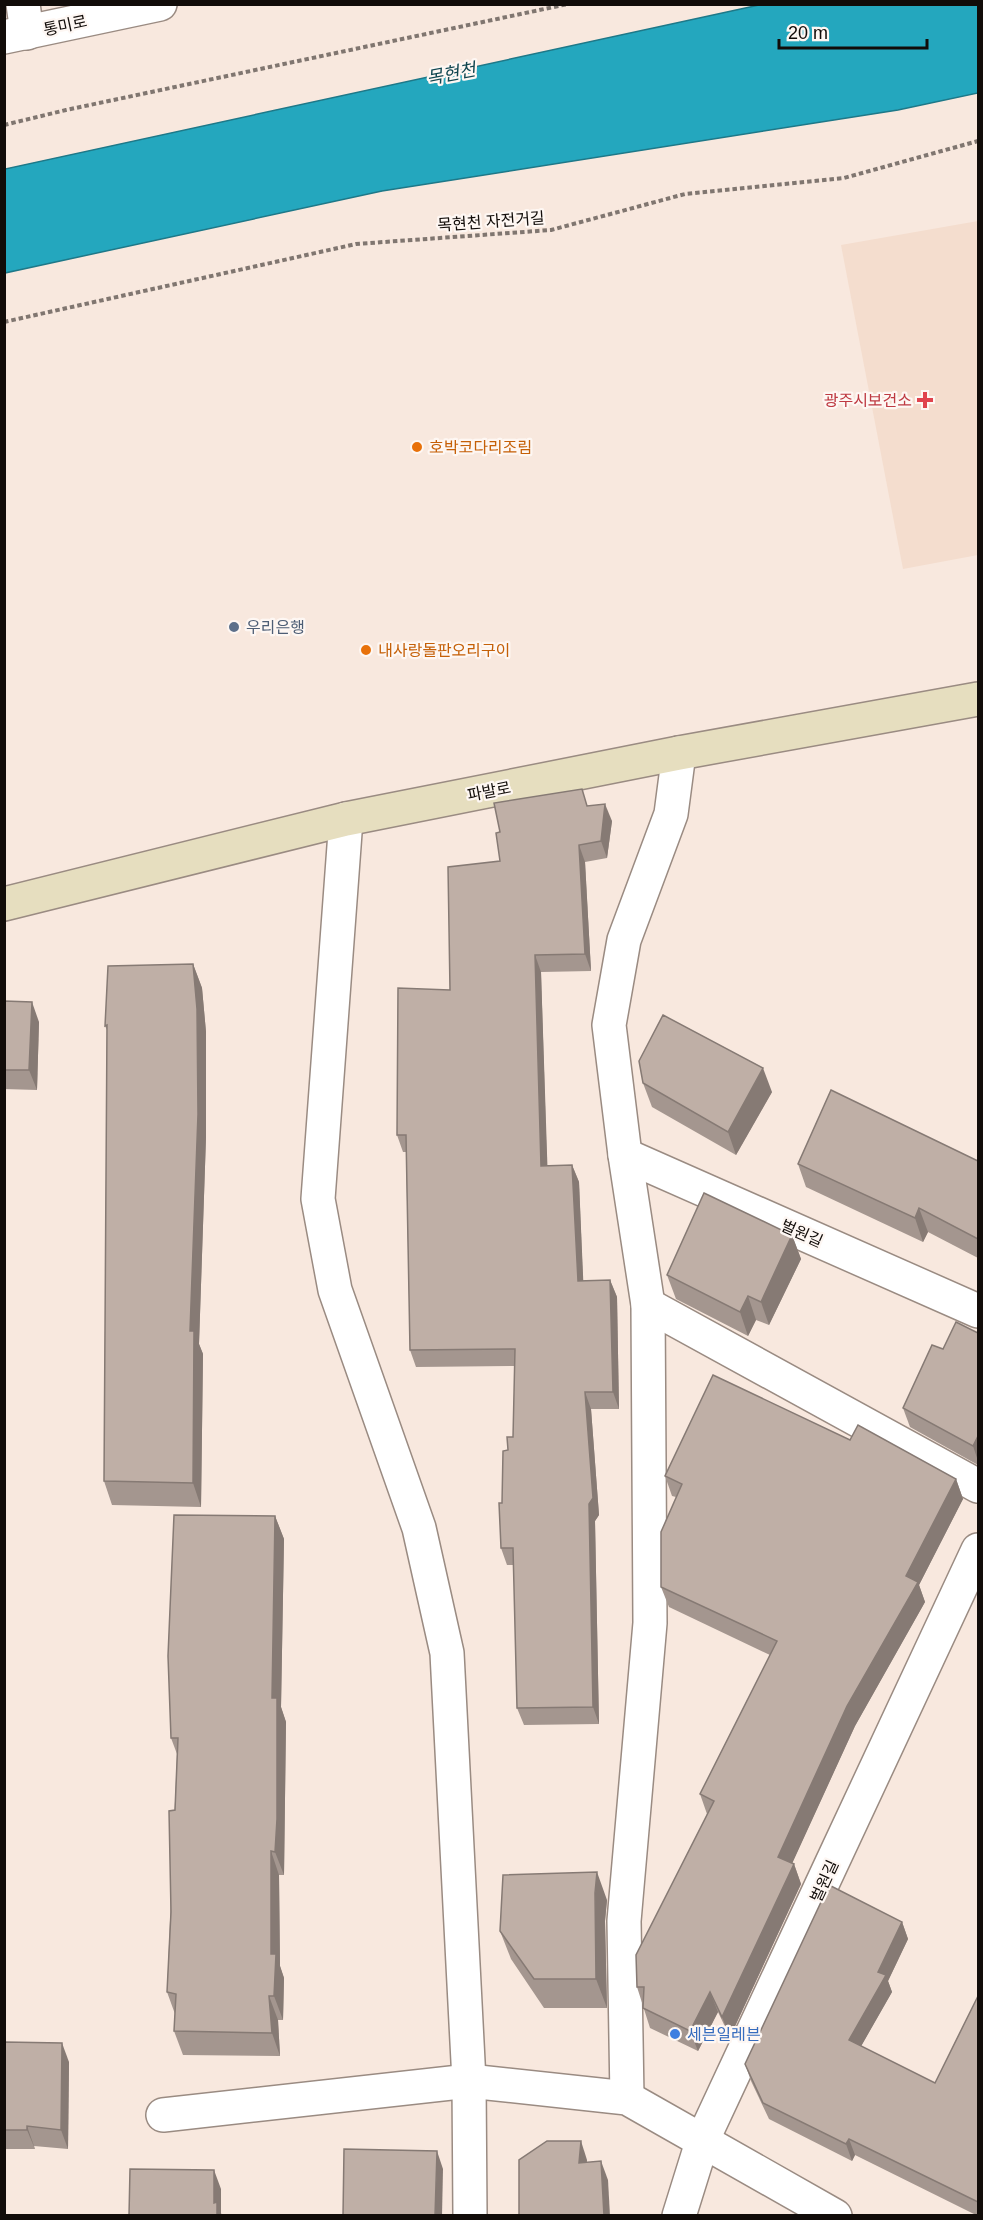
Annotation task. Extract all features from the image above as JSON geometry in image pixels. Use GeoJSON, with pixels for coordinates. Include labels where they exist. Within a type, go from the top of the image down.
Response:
{"type":"FeatureCollection","features":[{"type":"Feature","properties":{"kind":"main road","name":"파발로"},"geometry":{"type":"LineString","coordinates":[[4,904],[346,819],[679,753],[978,699]]}},
{"type":"Feature","properties":{"kind":"street","name":"통미로"},"geometry":{"type":"LineString","coordinates":[[18,25],[160,4]]}},
{"type":"Feature","properties":{"kind":"street"},"geometry":{"type":"LineString","coordinates":[[627,2098],[624,1921],[650,1623],[648,1305],[625,1155],[609,1025],[624,940],[670,814],[679,753]]}},
{"type":"Feature","properties":{"kind":"street"},"geometry":{"type":"LineString","coordinates":[[346,819],[318,1199],[335,1290],[418,1528],[447,1653],[469,2081],[470,2216]]}},
{"type":"Feature","properties":{"kind":"street","name":"벌원길"},"geometry":{"type":"LineString","coordinates":[[625,1155],[978,1311]]}},
{"type":"Feature","properties":{"kind":"street"},"geometry":{"type":"LineString","coordinates":[[648,1305],[978,1486]]}},
{"type":"Feature","properties":{"kind":"street","name":"벌원길"},"geometry":{"type":"LineString","coordinates":[[678,2216],[703,2139],[978,1550]]}},
{"type":"Feature","properties":{"kind":"street"},"geometry":{"type":"LineString","coordinates":[[163,2115],[469,2081],[627,2098],[703,2139],[835,2216]]}},
{"type":"Feature","properties":{"kind":"path"},"geometry":{"type":"LineString","coordinates":[[4,125],[568,4]]}},
{"type":"Feature","properties":{"kind":"path","name":"목현천 자전거길"},"geometry":{"type":"LineString","coordinates":[[4,322],[356,244],[550,230],[685,194],[844,178],[978,141]]}},
{"type":"Feature","properties":{"kind":"shaded area","name":"광주시보건소"},"geometry":{"type":"Polygon","coordinates":[[[978,221],[978,555],[903,569],[841,245],[978,221]]]}},
{"type":"Feature","properties":{"kind":"water","name":"목현천"},"geometry":{"type":"Polygon","coordinates":[[[759,5],[978,5],[978,93],[898,110],[382,191],[5,273],[5,169],[759,5]]]}},
{"type":"Feature","properties":{"kind":"building"},"geometry":{"type":"Polygon","coordinates":[[[582,789],[587,806],[605,804],[601,841],[579,845],[585,954],[535,955],[541,1166],[572,1165],[578,1281],[610,1280],[613,1392],[585,1392],[593,1498],[589,1504],[593,1707],[517,1708],[513,1548],[501,1548],[499,1503],[502,1503],[503,1451],[508,1450],[507,1437],[513,1437],[515,1349],[410,1350],[406,1135],[397,1135],[398,988],[450,990],[448,867],[500,861],[496,833],[500,832],[494,803],[582,789]]]}},
{"type":"Feature","properties":{"kind":"building"},"geometry":{"type":"Polygon","coordinates":[[[193,964],[197,1009],[198,1114],[190,1331],[194,1331],[193,1483],[104,1481],[107,1025],[105,1026],[108,966],[193,964]]]}},
{"type":"Feature","properties":{"kind":"building"},"geometry":{"type":"Polygon","coordinates":[[[4,1001],[32,1002],[29,1070],[4,1070],[4,1001]]]}},
{"type":"Feature","properties":{"kind":"building"},"geometry":{"type":"Polygon","coordinates":[[[663,1015],[763,1068],[728,1132],[643,1083],[639,1061],[663,1015]]]}},
{"type":"Feature","properties":{"kind":"building"},"geometry":{"type":"Polygon","coordinates":[[[831,1090],[978,1161],[978,1239],[919,1208],[915,1218],[798,1164],[831,1090]]]}},
{"type":"Feature","properties":{"kind":"building"},"geometry":{"type":"Polygon","coordinates":[[[704,1193],[792,1235],[761,1302],[748,1296],[740,1312],[667,1275],[704,1193]]]}},
{"type":"Feature","properties":{"kind":"building"},"geometry":{"type":"Polygon","coordinates":[[[956,1322],[978,1333],[978,1436],[973,1446],[903,1408],[932,1345],[943,1349],[956,1322]]]}},
{"type":"Feature","properties":{"kind":"building"},"geometry":{"type":"Polygon","coordinates":[[[713,1375],[850,1440],[858,1425],[956,1479],[906,1576],[918,1582],[847,1706],[778,1857],[794,1864],[722,2017],[710,1992],[690,2031],[643,2008],[644,1987],[637,1987],[636,1955],[714,1801],[700,1794],[777,1641],[661,1587],[661,1532],[682,1484],[665,1476],[713,1375]]]}},
{"type":"Feature","properties":{"kind":"building"},"geometry":{"type":"Polygon","coordinates":[[[174,1515],[275,1516],[272,1698],[277,1698],[277,1819],[275,1852],[271,1851],[271,1954],[276,1954],[274,1996],[269,1996],[272,2033],[174,2031],[176,1994],[167,1992],[171,1912],[169,1811],[175,1810],[178,1738],[171,1738],[168,1656],[174,1515]]]}},
{"type":"Feature","properties":{"kind":"building"},"geometry":{"type":"Polygon","coordinates":[[[597,1872],[595,1893],[596,1979],[534,1979],[500,1931],[503,1875],[597,1872]]]}},
{"type":"Feature","properties":{"kind":"building"},"geometry":{"type":"Polygon","coordinates":[[[829,1885],[902,1922],[878,1972],[886,1975],[849,2040],[935,2083],[978,1996],[978,2202],[849,2139],[846,2144],[763,2103],[745,2064],[829,1885]]]}},
{"type":"Feature","properties":{"kind":"building"},"geometry":{"type":"Polygon","coordinates":[[[4,2042],[62,2043],[61,2130],[27,2126],[27,2130],[4,2130],[4,2042]]]}},
{"type":"Feature","properties":{"kind":"building"},"geometry":{"type":"Polygon","coordinates":[[[547,2141],[581,2141],[579,2163],[601,2161],[604,2216],[519,2216],[519,2160],[547,2141]]]}},
{"type":"Feature","properties":{"kind":"building"},"geometry":{"type":"Polygon","coordinates":[[[344,2149],[437,2151],[435,2216],[343,2216],[344,2149]]]}},
{"type":"Feature","properties":{"kind":"building"},"geometry":{"type":"Polygon","coordinates":[[[130,2169],[214,2170],[214,2203],[217,2202],[217,2216],[129,2216],[130,2169]]]}},
{"type":"Feature","properties":{"kind":"place","name":"광주시보건소"},"geometry":{"type":"Point","coordinates":[925,400]}},
{"type":"Feature","properties":{"kind":"place","name":"호박코다리조림"},"geometry":{"type":"Point","coordinates":[417,447]}},
{"type":"Feature","properties":{"kind":"place","name":"우리은행"},"geometry":{"type":"Point","coordinates":[234,627]}},
{"type":"Feature","properties":{"kind":"place","name":"내사랑돌판오리구이"},"geometry":{"type":"Point","coordinates":[366,650]}},
{"type":"Feature","properties":{"kind":"place","name":"세븐일레븐"},"geometry":{"type":"Point","coordinates":[675,2034]}}]}
